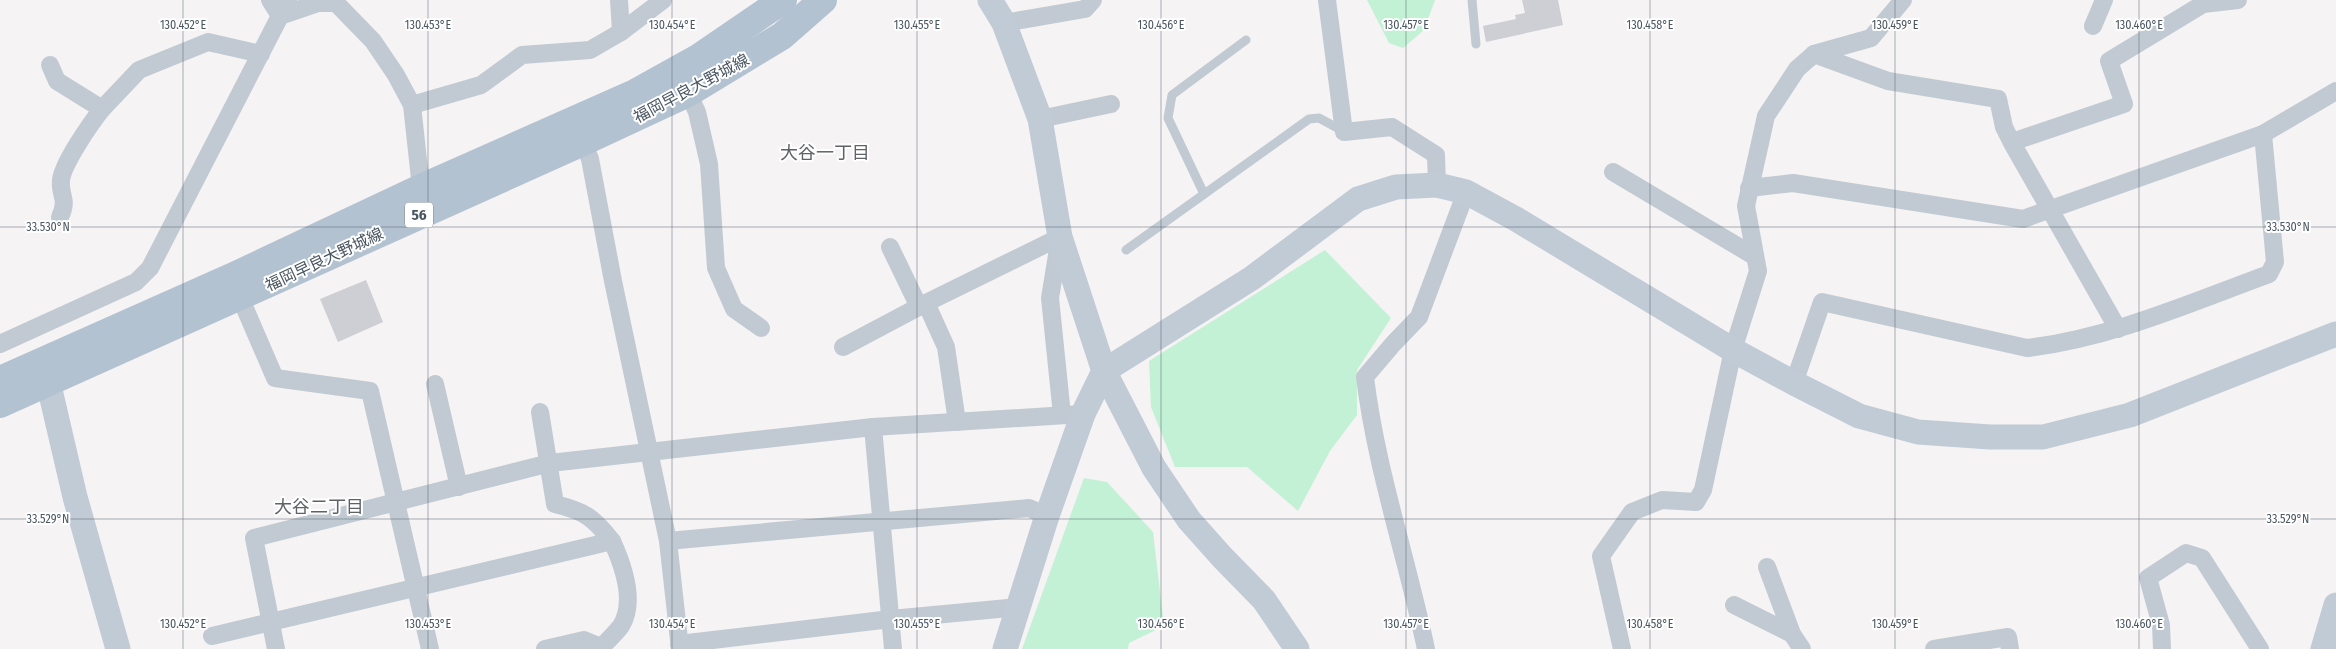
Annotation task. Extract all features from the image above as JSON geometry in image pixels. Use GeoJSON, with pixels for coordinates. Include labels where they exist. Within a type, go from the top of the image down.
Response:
{"type":"FeatureCollection","features":[{"type":"Feature","properties":{"kind":"main road","name":"福岡早良大野城線"},"geometry":{"type":"LineString","coordinates":[[0,404],[46,371],[236,275],[421,188],[635,93],[698,58],[783,0]]}},
{"type":"Feature","properties":{"kind":"main road","name":"福岡早良大野城線"},"geometry":{"type":"LineString","coordinates":[[0,380],[46,371],[240,297],[583,142],[688,93],[782,36],[823,0]]}},
{"type":"Feature","properties":{"kind":"street"},"geometry":{"type":"LineString","coordinates":[[270,0],[280,16]]}},
{"type":"Feature","properties":{"kind":"street"},"geometry":{"type":"LineString","coordinates":[[0,344],[136,282],[150,268],[288,0]]}},
{"type":"Feature","properties":{"kind":"street"},"geometry":{"type":"LineString","coordinates":[[619,0],[621,32]]}},
{"type":"Feature","properties":{"kind":"street"},"geometry":{"type":"LineString","coordinates":[[412,105],[481,85],[522,55],[590,50],[621,32],[663,0]]}},
{"type":"Feature","properties":{"kind":"street"},"geometry":{"type":"LineString","coordinates":[[990,0],[1004,23],[1040,119],[1060,237],[1104,371],[1154,468],[1183,512],[1222,557],[1264,600],[1297,649]]}},
{"type":"Feature","properties":{"kind":"street"},"geometry":{"type":"LineString","coordinates":[[1004,23],[1085,9],[1094,0]]}},
{"type":"Feature","properties":{"kind":"street"},"geometry":{"type":"LineString","coordinates":[[1327,0],[1344,132],[1392,127],[1436,155],[1437,185]]}},
{"type":"Feature","properties":{"kind":"street"},"geometry":{"type":"LineString","coordinates":[[1622,649],[1601,556],[1632,512],[1662,500],[1696,502],[1703,490],[1733,350],[1758,271],[1746,206],[1766,116],[1797,69],[1814,54],[1871,38],[1903,0]]}},
{"type":"Feature","properties":{"kind":"street"},"geometry":{"type":"LineString","coordinates":[[2093,26],[2104,0]]}},
{"type":"Feature","properties":{"kind":"street"},"geometry":{"type":"LineString","coordinates":[[2012,142],[2124,104],[2108,61],[2203,4],[2238,0]]}},
{"type":"Feature","properties":{"kind":"street"},"geometry":{"type":"LineString","coordinates":[[280,16],[318,3],[336,3],[373,41],[396,75],[412,105],[421,188],[413,207],[393,227]]}},
{"type":"Feature","properties":{"kind":"street"},"geometry":{"type":"LineString","coordinates":[[60,217],[65,206],[61,179],[82,137],[102,109],[139,70],[208,42],[261,54]]}},
{"type":"Feature","properties":{"kind":"street"},"geometry":{"type":"LineString","coordinates":[[1814,54],[1888,81],[1998,99],[2004,127],[2118,329]]}},
{"type":"Feature","properties":{"kind":"street"},"geometry":{"type":"LineString","coordinates":[[698,58],[687,77],[688,93],[697,112],[709,164],[716,268],[734,308],[761,328]]}},
{"type":"Feature","properties":{"kind":"street"},"geometry":{"type":"LineString","coordinates":[[50,65],[57,81],[102,109]]}},
{"type":"Feature","properties":{"kind":"street"},"geometry":{"type":"LineString","coordinates":[[635,93],[675,86],[688,93]]}},
{"type":"Feature","properties":{"kind":"street"},"geometry":{"type":"LineString","coordinates":[[1749,188],[1793,183],[2023,219],[2263,134],[2336,91]]}},
{"type":"Feature","properties":{"kind":"street"},"geometry":{"type":"LineString","coordinates":[[1040,119],[1111,104]]}},
{"type":"Feature","properties":{"kind":"street"},"geometry":{"type":"LineString","coordinates":[[583,142],[584,128],[594,111]]}},
{"type":"Feature","properties":{"kind":"street"},"geometry":{"type":"LineString","coordinates":[[527,141],[564,133],[575,134],[583,142],[590,159],[613,281],[668,541],[679,646],[891,619],[1019,607]]}},
{"type":"Feature","properties":{"kind":"street"},"geometry":{"type":"LineString","coordinates":[[1794,383],[1822,302],[2027,348],[2061,344],[2118,329],[2269,274],[2275,262],[2263,134]]}},
{"type":"Feature","properties":{"kind":"street"},"geometry":{"type":"LineString","coordinates":[[1613,172],[1754,256]]}},
{"type":"Feature","properties":{"kind":"street"},"geometry":{"type":"LineString","coordinates":[[421,188],[438,195],[498,180]]}},
{"type":"Feature","properties":{"kind":"street"},"geometry":{"type":"LineString","coordinates":[[1005,649],[1046,516],[1073,415],[1104,371],[1252,278],[1358,199],[1396,187],[1437,185],[1466,192],[1516,219],[1733,350],[1794,383],[1859,416],[1918,432],[1990,437],[2044,437],[2130,415],[2336,334]]}},
{"type":"Feature","properties":{"kind":"street"},"geometry":{"type":"LineString","coordinates":[[1426,649],[1413,583],[1370,422],[1365,377],[1392,344],[1419,317],[1466,192]]}},
{"type":"Feature","properties":{"kind":"street"},"geometry":{"type":"LineString","coordinates":[[843,347],[1060,237]]}},
{"type":"Feature","properties":{"kind":"street"},"geometry":{"type":"LineString","coordinates":[[1060,237],[1050,298],[1073,415]]}},
{"type":"Feature","properties":{"kind":"street"},"geometry":{"type":"LineString","coordinates":[[890,247],[946,347],[957,422]]}},
{"type":"Feature","properties":{"kind":"street"},"geometry":{"type":"LineString","coordinates":[[240,297],[275,378],[370,392],[430,649]]}},
{"type":"Feature","properties":{"kind":"street"},"geometry":{"type":"LineString","coordinates":[[46,371],[76,497],[118,649]]}},
{"type":"Feature","properties":{"kind":"street"},"geometry":{"type":"LineString","coordinates":[[435,384],[459,487]]}},
{"type":"Feature","properties":{"kind":"street"},"geometry":{"type":"LineString","coordinates":[[540,412],[550,463],[554,504],[573,508],[596,520],[612,541],[619,556],[629,598],[621,625],[601,648],[584,640],[545,649]]}},
{"type":"Feature","properties":{"kind":"street"},"geometry":{"type":"LineString","coordinates":[[276,649],[254,538],[550,463],[873,427],[1073,415]]}},
{"type":"Feature","properties":{"kind":"street"},"geometry":{"type":"LineString","coordinates":[[873,427],[894,649]]}},
{"type":"Feature","properties":{"kind":"street"},"geometry":{"type":"LineString","coordinates":[[668,541],[1029,508],[1046,516]]}},
{"type":"Feature","properties":{"kind":"street"},"geometry":{"type":"LineString","coordinates":[[212,636],[612,541]]}},
{"type":"Feature","properties":{"kind":"street"},"geometry":{"type":"LineString","coordinates":[[2162,649],[2161,625],[2148,578],[2186,553],[2202,558],[2260,649]]}},
{"type":"Feature","properties":{"kind":"street"},"geometry":{"type":"LineString","coordinates":[[1767,567],[1792,634],[1802,649]]}},
{"type":"Feature","properties":{"kind":"street"},"geometry":{"type":"LineString","coordinates":[[1734,605],[1792,634]]}},
{"type":"Feature","properties":{"kind":"street"},"geometry":{"type":"LineString","coordinates":[[2323,649],[2336,605]]}},
{"type":"Feature","properties":{"kind":"street"},"geometry":{"type":"LineString","coordinates":[[1934,649],[2008,637],[2010,649]]}},
{"type":"Feature","properties":{"kind":"lane"},"geometry":{"type":"LineString","coordinates":[[1472,0],[1476,44]]}},
{"type":"Feature","properties":{"kind":"lane"},"geometry":{"type":"LineString","coordinates":[[1204,194],[1168,118],[1172,95],[1246,40]]}},
{"type":"Feature","properties":{"kind":"lane"},"geometry":{"type":"LineString","coordinates":[[1126,250],[1309,119],[1319,118],[1344,132]]}},
{"type":"Feature","properties":{"kind":"green space"},"geometry":{"type":"Polygon","coordinates":[[[1367,0],[1435,0],[1424,30],[1403,48],[1389,43],[1367,0]]]}},
{"type":"Feature","properties":{"kind":"green space"},"geometry":{"type":"Polygon","coordinates":[[[1325,250],[1391,318],[1357,370],[1357,415],[1330,451],[1298,511],[1247,467],[1175,467],[1151,407],[1149,361],[1325,250]]]}},
{"type":"Feature","properties":{"kind":"green space"},"geometry":{"type":"Polygon","coordinates":[[[1084,478],[1107,482],[1153,532],[1164,626],[1129,643],[1128,649],[1022,649],[1084,478]]]}},
{"type":"Feature","properties":{"kind":"building"},"geometry":{"type":"Polygon","coordinates":[[[1522,0],[1558,0],[1563,25],[1486,42],[1483,26],[1516,19],[1515,15],[1525,13],[1522,0]]]}},
{"type":"Feature","properties":{"kind":"building"},"geometry":{"type":"Polygon","coordinates":[[[366,280],[383,322],[338,342],[320,299],[366,280]]]}},
{"type":"Feature","properties":{"kind":"district","name":"大谷一丁目"},"geometry":{"type":"Point","coordinates":[825,153]}},
{"type":"Feature","properties":{"kind":"district","name":"大谷二丁目"},"geometry":{"type":"Point","coordinates":[319,507]}}]}
